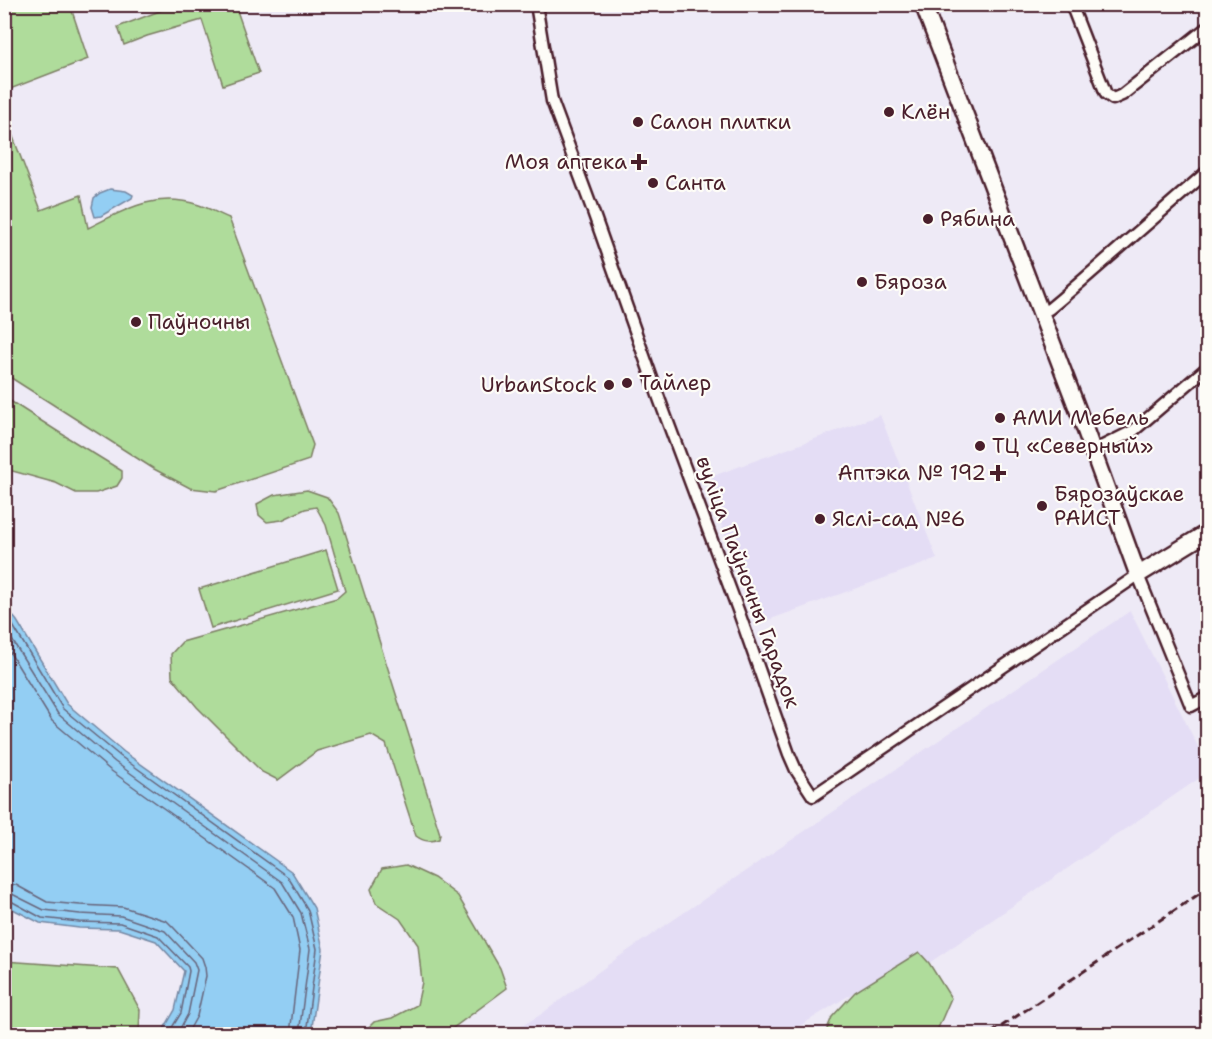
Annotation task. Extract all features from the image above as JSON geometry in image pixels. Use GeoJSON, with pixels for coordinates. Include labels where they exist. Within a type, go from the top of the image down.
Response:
{"type":"FeatureCollection","features":[{"type":"Feature","properties":{"kind":"street","name":"вуліца Паўночны Гарадок"},"geometry":{"type":"LineString","coordinates":[[537,4],[552,101],[789,754],[796,770],[813,796],[1138,575]]}},
{"type":"Feature","properties":{"kind":"street"},"geometry":{"type":"LineString","coordinates":[[923,4],[1138,575],[1191,706],[1208,697]]}},
{"type":"Feature","properties":{"kind":"street"},"geometry":{"type":"LineString","coordinates":[[1071,4],[1106,94],[1113,99],[1122,95],[1208,27]]}},
{"type":"Feature","properties":{"kind":"street"},"geometry":{"type":"LineString","coordinates":[[1040,312],[1049,309],[1061,299],[1208,171]]}},
{"type":"Feature","properties":{"kind":"street"},"geometry":{"type":"LineString","coordinates":[[1093,451],[1133,431],[1208,367]]}},
{"type":"Feature","properties":{"kind":"street"},"geometry":{"type":"LineString","coordinates":[[1138,575],[1208,532]]}},
{"type":"Feature","properties":{"kind":"shaded area","name":"Яслі-сад №6"},"geometry":{"type":"Polygon","coordinates":[[[880,415],[937,559],[757,624],[705,479],[880,415]]]}},
{"type":"Feature","properties":{"kind":"shaded area"},"geometry":{"type":"Polygon","coordinates":[[[1130,611],[1207,765],[1207,773],[929,963],[919,952],[787,1034],[524,1034],[520,1027],[620,956],[1130,611]]]}},
{"type":"Feature","properties":{"kind":"green space"},"geometry":{"type":"Polygon","coordinates":[[[5,4],[70,5],[88,59],[5,91],[5,4]]]}},
{"type":"Feature","properties":{"kind":"green space"},"geometry":{"type":"Polygon","coordinates":[[[175,5],[235,5],[259,73],[223,85],[202,20],[124,45],[118,27],[175,5]]]}},
{"type":"Feature","properties":{"kind":"green space","name":"Паўночны"},"geometry":{"type":"Polygon","coordinates":[[[5,116],[41,210],[81,195],[88,228],[141,204],[168,200],[199,205],[229,218],[313,445],[309,460],[216,491],[190,488],[154,469],[5,374],[5,116]]]}},
{"type":"Feature","properties":{"kind":"green space"},"geometry":{"type":"Polygon","coordinates":[[[4,397],[122,471],[122,478],[117,486],[96,493],[76,493],[56,483],[5,469],[4,397]]]}},
{"type":"Feature","properties":{"kind":"green space"},"geometry":{"type":"Polygon","coordinates":[[[307,490],[327,497],[339,513],[440,834],[439,839],[427,841],[416,836],[386,744],[371,735],[317,751],[278,780],[262,772],[197,707],[172,677],[171,654],[182,642],[337,598],[345,591],[326,525],[316,507],[305,509],[282,520],[267,522],[259,515],[257,504],[274,495],[307,490]]]}},
{"type":"Feature","properties":{"kind":"green space"},"geometry":{"type":"Polygon","coordinates":[[[326,550],[338,589],[211,628],[199,589],[326,550]]]}},
{"type":"Feature","properties":{"kind":"green space"},"geometry":{"type":"Polygon","coordinates":[[[406,865],[434,878],[458,896],[500,968],[507,988],[445,1034],[362,1034],[374,1022],[392,1018],[417,1005],[422,982],[418,945],[400,919],[376,903],[371,889],[382,869],[406,865]]]}},
{"type":"Feature","properties":{"kind":"green space"},"geometry":{"type":"Polygon","coordinates":[[[919,952],[929,963],[951,998],[936,1033],[825,1034],[832,1017],[855,992],[919,952]]]}},
{"type":"Feature","properties":{"kind":"green space"},"geometry":{"type":"Polygon","coordinates":[[[4,961],[118,969],[140,1010],[139,1034],[5,1034],[4,961]]]}},
{"type":"Feature","properties":{"kind":"water"},"geometry":{"type":"Polygon","coordinates":[[[110,189],[126,191],[133,195],[132,198],[101,216],[95,217],[92,207],[94,198],[110,189]]]}},
{"type":"Feature","properties":{"kind":"water"},"geometry":{"type":"Polygon","coordinates":[[[4,605],[17,621],[67,704],[124,752],[292,872],[314,908],[323,949],[311,1034],[161,1034],[175,1010],[184,971],[156,941],[119,929],[79,928],[40,923],[5,905],[4,605]]]}},
{"type":"Feature","properties":{"kind":"railway"},"geometry":{"type":"LineString","coordinates":[[990,1034],[1208,888]]}},
{"type":"Feature","properties":{"kind":"place","name":"Клён"},"geometry":{"type":"Point","coordinates":[889,112]}},
{"type":"Feature","properties":{"kind":"place","name":"Салон плитки"},"geometry":{"type":"Point","coordinates":[638,122]}},
{"type":"Feature","properties":{"kind":"place","name":"Моя аптека"},"geometry":{"type":"Point","coordinates":[639,162]}},
{"type":"Feature","properties":{"kind":"place","name":"Санта"},"geometry":{"type":"Point","coordinates":[653,183]}},
{"type":"Feature","properties":{"kind":"place","name":"Рябина"},"geometry":{"type":"Point","coordinates":[928,219]}},
{"type":"Feature","properties":{"kind":"place","name":"Бяроза"},"geometry":{"type":"Point","coordinates":[862,282]}},
{"type":"Feature","properties":{"kind":"place","name":"Паўночны"},"geometry":{"type":"Point","coordinates":[136,322]}},
{"type":"Feature","properties":{"kind":"place","name":"Тайлер"},"geometry":{"type":"Point","coordinates":[627,383]}},
{"type":"Feature","properties":{"kind":"place","name":"UrbanStock"},"geometry":{"type":"Point","coordinates":[609,385]}},
{"type":"Feature","properties":{"kind":"place","name":"АМИ Мебель"},"geometry":{"type":"Point","coordinates":[1000,418]}},
{"type":"Feature","properties":{"kind":"place","name":"ТЦ «Северный»"},"geometry":{"type":"Point","coordinates":[980,446]}},
{"type":"Feature","properties":{"kind":"place","name":"Аптэка № 192"},"geometry":{"type":"Point","coordinates":[998,473]}},
{"type":"Feature","properties":{"kind":"place","name":"Бярозаўскае РАЙСТ"},"geometry":{"type":"Point","coordinates":[1042,506]}},
{"type":"Feature","properties":{"kind":"place","name":"Яслі-сад №6"},"geometry":{"type":"Point","coordinates":[820,519]}}]}
